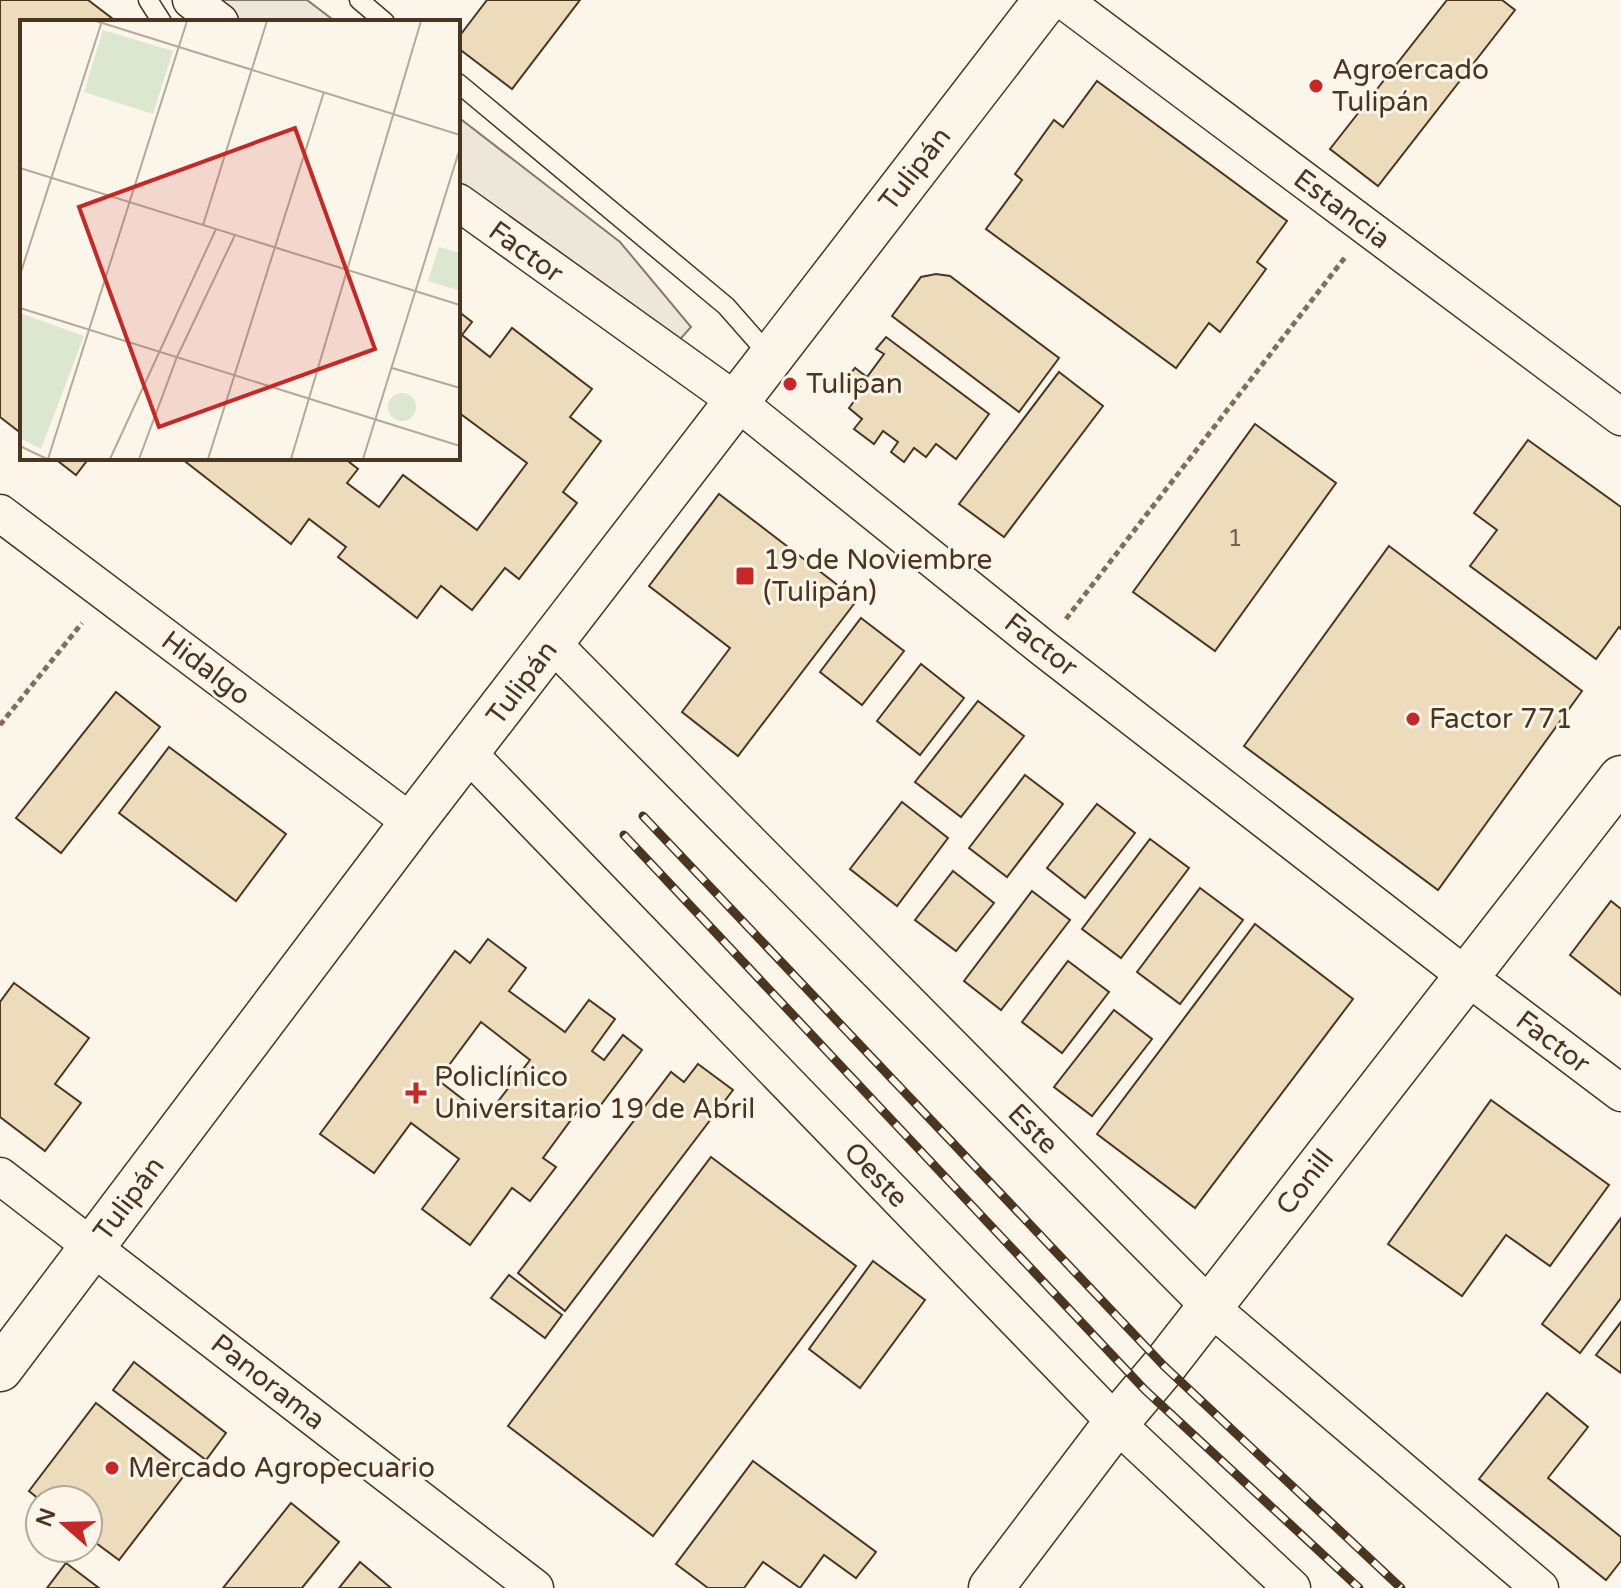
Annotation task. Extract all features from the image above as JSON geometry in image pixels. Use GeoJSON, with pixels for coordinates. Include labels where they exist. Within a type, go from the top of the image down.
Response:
{"type":"FeatureCollection","features":[{"type":"Feature","properties":{"kind":"street"},"geometry":{"type":"LineString","coordinates":[[191,0],[217,20]]}},
{"type":"Feature","properties":{"kind":"street","name":"Tulipán"},"geometry":{"type":"LineString","coordinates":[[0,1369],[412,823],[1046,0]]}},
{"type":"Feature","properties":{"kind":"street","name":"Estancia"},"geometry":{"type":"LineString","coordinates":[[1063,0],[1621,417]]}},
{"type":"Feature","properties":{"kind":"street","name":"Factor"},"geometry":{"type":"LineString","coordinates":[[460,203],[736,401],[1043,648],[1621,1093]]}},
{"type":"Feature","properties":{"kind":"street","name":"Hidalgo"},"geometry":{"type":"LineString","coordinates":[[0,513],[412,823]]}},
{"type":"Feature","properties":{"kind":"street","name":"Este"},"geometry":{"type":"LineString","coordinates":[[552,643],[1209,1306],[1540,1588]]}},
{"type":"Feature","properties":{"kind":"street","name":"Oeste"},"geometry":{"type":"LineString","coordinates":[[468,753],[1116,1423],[1292,1588]]}},
{"type":"Feature","properties":{"kind":"street","name":"Conill"},"geometry":{"type":"LineString","coordinates":[[991,1588],[1116,1423],[1164,1366],[1621,778]]}},
{"type":"Feature","properties":{"kind":"street","name":"Panorama"},"geometry":{"type":"LineString","coordinates":[[0,1176],[535,1588]]}},
{"type":"Feature","properties":{"kind":"lane"},"geometry":{"type":"LineString","coordinates":[[148,0],[161,20]]}},
{"type":"Feature","properties":{"kind":"lane"},"geometry":{"type":"LineString","coordinates":[[359,0],[383,20]]}},
{"type":"Feature","properties":{"kind":"lane"},"geometry":{"type":"LineString","coordinates":[[460,85],[726,306],[770,356]]}},
{"type":"Feature","properties":{"kind":"lane"},"geometry":{"type":"LineString","coordinates":[[460,225],[513,243]]}},
{"type":"Feature","properties":{"kind":"path"},"geometry":{"type":"LineString","coordinates":[[1043,648],[1368,228]]}},
{"type":"Feature","properties":{"kind":"path"},"geometry":{"type":"LineString","coordinates":[[0,725],[106,594]]}},
{"type":"Feature","properties":{"kind":"shaded area"},"geometry":{"type":"Polygon","coordinates":[[[215,0],[307,0],[333,20],[240,20],[215,0]]]}},
{"type":"Feature","properties":{"kind":"shaded area"},"geometry":{"type":"Polygon","coordinates":[[[460,119],[620,242],[691,327],[668,353],[460,192],[460,119]]]}},
{"type":"Feature","properties":{"kind":"building"},"geometry":{"type":"Polygon","coordinates":[[[0,0],[88,0],[114,20],[20,20],[20,432],[0,417],[0,0]]]}},
{"type":"Feature","properties":{"kind":"building"},"geometry":{"type":"Polygon","coordinates":[[[487,0],[580,0],[512,89],[460,50],[460,35],[487,0]]]}},
{"type":"Feature","properties":{"kind":"building"},"geometry":{"type":"Polygon","coordinates":[[[1447,0],[1502,0],[1515,10],[1378,186],[1330,149],[1447,0]]]}},
{"type":"Feature","properties":{"kind":"building"},"geometry":{"type":"Polygon","coordinates":[[[1097,81],[1287,221],[1257,262],[1266,269],[1220,332],[1209,323],[1176,368],[986,229],[1022,180],[1015,174],[1054,120],[1063,127],[1097,81]]]}},
{"type":"Feature","properties":{"kind":"building"},"geometry":{"type":"Polygon","coordinates":[[[936,274],[950,276],[1059,358],[1019,412],[892,316],[921,277],[936,274]]]}},
{"type":"Feature","properties":{"kind":"building"},"geometry":{"type":"Polygon","coordinates":[[[460,313],[472,322],[462,335],[490,357],[512,328],[592,389],[570,417],[601,441],[563,492],[577,503],[519,579],[505,568],[472,610],[441,586],[417,618],[338,557],[346,547],[309,519],[291,544],[183,460],[347,460],[358,469],[347,483],[379,507],[403,475],[477,530],[527,463],[460,413],[460,313]]]}},
{"type":"Feature","properties":{"kind":"building"},"geometry":{"type":"Polygon","coordinates":[[[886,337],[989,414],[956,459],[936,444],[926,457],[914,448],[904,462],[891,452],[898,442],[883,431],[874,444],[854,429],[862,419],[849,408],[863,389],[848,377],[855,368],[867,377],[884,354],[876,349],[886,337]]]}},
{"type":"Feature","properties":{"kind":"building"},"geometry":{"type":"Polygon","coordinates":[[[1059,372],[1103,406],[1004,537],[959,504],[1059,372]]]}},
{"type":"Feature","properties":{"kind":"building"},"geometry":{"type":"Polygon","coordinates":[[[1255,424],[1336,483],[1215,651],[1133,592],[1255,424]]]}},
{"type":"Feature","properties":{"kind":"building"},"geometry":{"type":"Polygon","coordinates":[[[1528,440],[1621,507],[1621,629],[1619,627],[1596,659],[1470,566],[1497,530],[1474,513],[1528,440]]]}},
{"type":"Feature","properties":{"kind":"building"},"geometry":{"type":"Polygon","coordinates":[[[57,460],[87,460],[76,475],[57,460]]]}},
{"type":"Feature","properties":{"kind":"building"},"geometry":{"type":"Polygon","coordinates":[[[719,494],[857,600],[738,756],[682,712],[730,648],[649,586],[719,494]]]}},
{"type":"Feature","properties":{"kind":"building","name":"Factor 771"},"geometry":{"type":"Polygon","coordinates":[[[1389,546],[1582,691],[1438,890],[1244,746],[1389,546]]]}},
{"type":"Feature","properties":{"kind":"building"},"geometry":{"type":"Polygon","coordinates":[[[861,618],[904,651],[862,705],[820,672],[861,618]]]}},
{"type":"Feature","properties":{"kind":"building"},"geometry":{"type":"Polygon","coordinates":[[[921,664],[964,698],[920,755],[877,721],[921,664]]]}},
{"type":"Feature","properties":{"kind":"building"},"geometry":{"type":"Polygon","coordinates":[[[116,692],[160,727],[61,853],[16,818],[116,692]]]}},
{"type":"Feature","properties":{"kind":"building"},"geometry":{"type":"Polygon","coordinates":[[[978,701],[1024,736],[961,817],[915,782],[978,701]]]}},
{"type":"Feature","properties":{"kind":"building"},"geometry":{"type":"Polygon","coordinates":[[[169,747],[286,834],[236,901],[119,813],[169,747]]]}},
{"type":"Feature","properties":{"kind":"building"},"geometry":{"type":"Polygon","coordinates":[[[1025,775],[1063,804],[1007,877],[969,848],[1025,775]]]}},
{"type":"Feature","properties":{"kind":"building"},"geometry":{"type":"Polygon","coordinates":[[[902,802],[948,838],[897,906],[850,869],[902,802]]]}},
{"type":"Feature","properties":{"kind":"building"},"geometry":{"type":"Polygon","coordinates":[[[1097,804],[1135,833],[1085,898],[1047,868],[1097,804]]]}},
{"type":"Feature","properties":{"kind":"building"},"geometry":{"type":"Polygon","coordinates":[[[1150,839],[1189,868],[1121,958],[1082,929],[1150,839]]]}},
{"type":"Feature","properties":{"kind":"building"},"geometry":{"type":"Polygon","coordinates":[[[953,871],[994,903],[956,951],[915,920],[953,871]]]}},
{"type":"Feature","properties":{"kind":"building"},"geometry":{"type":"Polygon","coordinates":[[[1200,888],[1243,920],[1180,1004],[1137,972],[1200,888]]]}},
{"type":"Feature","properties":{"kind":"building"},"geometry":{"type":"Polygon","coordinates":[[[1032,891],[1070,920],[1001,1010],[964,981],[1032,891]]]}},
{"type":"Feature","properties":{"kind":"building"},"geometry":{"type":"Polygon","coordinates":[[[1611,901],[1621,909],[1621,995],[1570,955],[1611,901]]]}},
{"type":"Feature","properties":{"kind":"building"},"geometry":{"type":"Polygon","coordinates":[[[1255,924],[1353,999],[1195,1208],[1097,1134],[1255,924]]]}},
{"type":"Feature","properties":{"kind":"building"},"geometry":{"type":"Polygon","coordinates":[[[488,939],[526,968],[509,991],[565,1032],[589,1000],[615,1019],[592,1051],[604,1060],[623,1035],[642,1050],[591,1118],[579,1109],[543,1158],[556,1167],[530,1201],[512,1188],[470,1245],[422,1209],[459,1159],[411,1123],[374,1173],[320,1134],[455,951],[470,963],[488,939]],[[481,1022],[438,1080],[486,1117],[530,1060],[481,1022]]]}},
{"type":"Feature","properties":{"kind":"building"},"geometry":{"type":"Polygon","coordinates":[[[1068,961],[1109,992],[1062,1053],[1022,1022],[1068,961]]]}},
{"type":"Feature","properties":{"kind":"building"},"geometry":{"type":"Polygon","coordinates":[[[14,983],[89,1038],[55,1084],[81,1103],[45,1151],[0,1117],[0,1002],[14,983]]]}},
{"type":"Feature","properties":{"kind":"building"},"geometry":{"type":"Polygon","coordinates":[[[1114,1010],[1152,1039],[1092,1116],[1054,1087],[1114,1010]]]}},
{"type":"Feature","properties":{"kind":"building"},"geometry":{"type":"Polygon","coordinates":[[[698,1064],[733,1090],[565,1311],[518,1273],[671,1072],[684,1082],[698,1064]]]}},
{"type":"Feature","properties":{"kind":"building"},"geometry":{"type":"Polygon","coordinates":[[[1491,1100],[1609,1185],[1550,1266],[1506,1235],[1462,1296],[1388,1244],[1491,1100]]]}},
{"type":"Feature","properties":{"kind":"building"},"geometry":{"type":"Polygon","coordinates":[[[711,1157],[856,1266],[653,1536],[508,1426],[711,1157]]]}},
{"type":"Feature","properties":{"kind":"building"},"geometry":{"type":"Polygon","coordinates":[[[1621,1218],[1621,1298],[1580,1353],[1542,1324],[1621,1218]]]}},
{"type":"Feature","properties":{"kind":"building"},"geometry":{"type":"Polygon","coordinates":[[[873,1261],[925,1300],[860,1388],[809,1349],[873,1261]]]}},
{"type":"Feature","properties":{"kind":"building"},"geometry":{"type":"Polygon","coordinates":[[[509,1275],[562,1315],[545,1338],[491,1298],[509,1275]]]}},
{"type":"Feature","properties":{"kind":"building"},"geometry":{"type":"Polygon","coordinates":[[[1621,1322],[1621,1373],[1596,1355],[1621,1322]]]}},
{"type":"Feature","properties":{"kind":"building"},"geometry":{"type":"Polygon","coordinates":[[[134,1362],[226,1433],[206,1460],[113,1390],[134,1362]]]}},
{"type":"Feature","properties":{"kind":"building"},"geometry":{"type":"Polygon","coordinates":[[[1547,1393],[1588,1427],[1548,1478],[1621,1537],[1621,1561],[1606,1580],[1479,1479],[1547,1393]]]}},
{"type":"Feature","properties":{"kind":"building"},"geometry":{"type":"Polygon","coordinates":[[[96,1403],[186,1473],[119,1560],[104,1549],[104,1484],[34,1484],[96,1403]]]}},
{"type":"Feature","properties":{"kind":"building"},"geometry":{"type":"Polygon","coordinates":[[[753,1461],[876,1552],[856,1578],[824,1555],[800,1588],[763,1562],[744,1588],[708,1588],[676,1564],[753,1461]]]}},
{"type":"Feature","properties":{"kind":"building"},"geometry":{"type":"Polygon","coordinates":[[[291,1503],[339,1542],[302,1588],[223,1588],[291,1503]]]}},
{"type":"Feature","properties":{"kind":"building"},"geometry":{"type":"Polygon","coordinates":[[[360,1562],[391,1588],[339,1588],[360,1562]]]}},
{"type":"Feature","properties":{"kind":"building"},"geometry":{"type":"Polygon","coordinates":[[[67,1564],[99,1588],[47,1588],[67,1564]]]}},
{"type":"Feature","properties":{"kind":"railway"},"geometry":{"type":"LineString","coordinates":[[643,816],[1164,1366],[1401,1588]]}},
{"type":"Feature","properties":{"kind":"railway"},"geometry":{"type":"LineString","coordinates":[[624,835],[1145,1390],[1359,1588]]}},
{"type":"Feature","properties":{"kind":"place","name":"Agroercado Tulipán"},"geometry":{"type":"Point","coordinates":[1316,86]}},
{"type":"Feature","properties":{"kind":"place","name":"Tulipan"},"geometry":{"type":"Point","coordinates":[790,384]}},
{"type":"Feature","properties":{"kind":"place","name":"19 de Noviembre (Tulipán)"},"geometry":{"type":"Point","coordinates":[745,576]}},
{"type":"Feature","properties":{"kind":"place","name":"Factor 771"},"geometry":{"type":"Point","coordinates":[1413,719]}},
{"type":"Feature","properties":{"kind":"place","name":"Policlínico Universitario 19 de Abril"},"geometry":{"type":"Point","coordinates":[416,1093]}},
{"type":"Feature","properties":{"kind":"place","name":"Mercado Agropecuario"},"geometry":{"type":"Point","coordinates":[112,1468]}}]}
